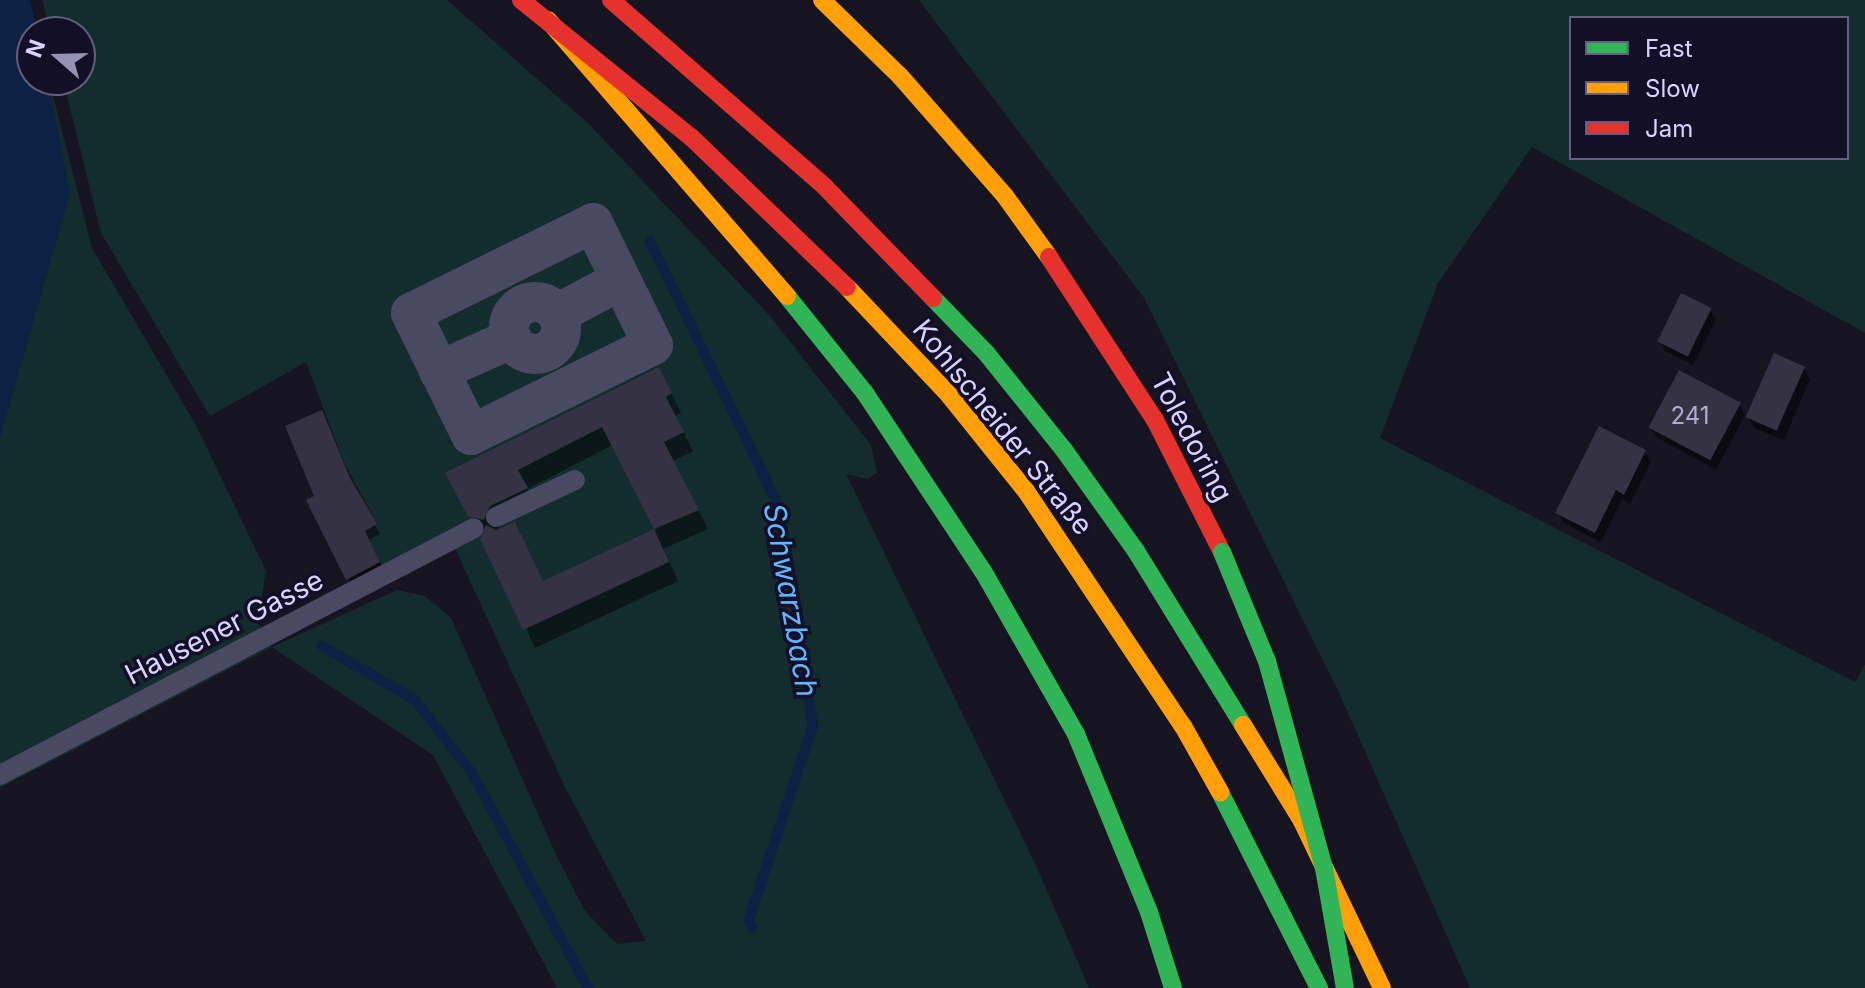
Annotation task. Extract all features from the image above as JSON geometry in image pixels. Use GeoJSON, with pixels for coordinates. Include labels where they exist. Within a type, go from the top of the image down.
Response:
{"type":"FeatureCollection","features":[{"type":"Feature","properties":{"kind":"main road","name":"Kohlscheider Straße"},"geometry":{"type":"LineString","coordinates":[[521,0],[692,138],[791,229],[969,419],[1097,592],[1183,726],[1263,870],[1319,988]]}},
{"type":"Feature","properties":{"kind":"main road","name":"Kohlscheider Straße"},"geometry":{"type":"LineString","coordinates":[[611,0],[825,187],[987,354],[1064,450],[1136,551],[1302,821],[1382,988]]}},
{"type":"Feature","properties":{"kind":"main road","name":"Toledoring"},"geometry":{"type":"LineString","coordinates":[[822,0],[900,76],[1005,196],[1082,304],[1155,420],[1222,552],[1271,676],[1324,868],[1345,988]]}},
{"type":"Feature","properties":{"kind":"main road"},"geometry":{"type":"LineString","coordinates":[[548,20],[743,242],[865,393],[983,571],[1076,734],[1149,912],[1173,988]]}},
{"type":"Feature","properties":{"kind":"street"},"geometry":{"type":"LineString","coordinates":[[593,223],[621,280],[653,345],[471,435],[411,313],[593,223]]}},
{"type":"Feature","properties":{"kind":"street"},"geometry":{"type":"LineString","coordinates":[[439,371],[511,339],[527,353],[549,350],[560,333],[557,314],[621,280]]}},
{"type":"Feature","properties":{"kind":"lane"},"geometry":{"type":"LineString","coordinates":[[496,517],[575,480]]}},
{"type":"Feature","properties":{"kind":"lane","name":"Hausener Gasse"},"geometry":{"type":"LineString","coordinates":[[0,775],[474,528]]}},
{"type":"Feature","properties":{"kind":"green space"},"geometry":{"type":"Polygon","coordinates":[[[0,0],[30,0],[34,16],[16,16],[16,96],[53,96],[92,248],[197,427],[266,571],[258,623],[272,647],[0,788],[0,0]]]}},
{"type":"Feature","properties":{"kind":"green space"},"geometry":{"type":"Polygon","coordinates":[[[42,0],[447,0],[589,124],[770,316],[871,445],[877,473],[868,479],[846,474],[1035,863],[1089,988],[557,988],[433,755],[272,647],[397,590],[425,596],[451,618],[557,857],[585,911],[617,944],[646,941],[564,785],[448,533],[382,565],[365,531],[377,524],[343,460],[306,362],[210,416],[101,233],[67,96],[96,96],[96,16],[46,16],[42,0]]]}},
{"type":"Feature","properties":{"kind":"green space"},"geometry":{"type":"Polygon","coordinates":[[[919,0],[1865,0],[1865,333],[1532,147],[1438,283],[1380,438],[1855,682],[1865,664],[1865,988],[1470,988],[1340,695],[1144,298],[919,0]]]}},
{"type":"Feature","properties":{"kind":"water"},"geometry":{"type":"Polygon","coordinates":[[[0,0],[30,0],[34,16],[16,16],[16,96],[51,96],[70,194],[0,438],[0,0]]]}},
{"type":"Feature","properties":{"kind":"building"},"geometry":{"type":"Polygon","coordinates":[[[1681,293],[1712,308],[1688,356],[1657,342],[1681,293]]]}},
{"type":"Feature","properties":{"kind":"building"},"geometry":{"type":"Polygon","coordinates":[[[1774,353],[1805,367],[1777,431],[1746,417],[1774,353]]]}},
{"type":"Feature","properties":{"kind":"building"},"geometry":{"type":"Polygon","coordinates":[[[659,367],[672,393],[666,397],[684,432],[664,442],[699,510],[654,529],[602,427],[518,470],[528,488],[490,506],[484,520],[468,516],[445,473],[659,367]]]}},
{"type":"Feature","properties":{"kind":"building"},"geometry":{"type":"Polygon","coordinates":[[[1679,370],[1741,403],[1710,460],[1648,427],[1679,370]]]}},
{"type":"Feature","properties":{"kind":"building"},"geometry":{"type":"Polygon","coordinates":[[[322,410],[350,478],[377,524],[365,531],[380,562],[346,580],[306,500],[314,496],[285,426],[322,410]]]}},
{"type":"Feature","properties":{"kind":"building"},"geometry":{"type":"Polygon","coordinates":[[[1599,426],[1646,450],[1624,495],[1616,490],[1595,533],[1555,513],[1599,426]]]}},
{"type":"Feature","properties":{"kind":"building"},"geometry":{"type":"Polygon","coordinates":[[[515,522],[543,581],[654,529],[669,562],[523,630],[480,539],[486,525],[496,530],[515,522]]]}},
{"type":"Feature","properties":{"kind":"waterway","name":"Schwarzbach"},"geometry":{"type":"LineString","coordinates":[[650,241],[780,509],[813,726],[749,920],[752,928]]}},
{"type":"Feature","properties":{"kind":"waterway"},"geometry":{"type":"LineString","coordinates":[[322,646],[415,700],[472,773],[588,988]]}},
{"type":"Feature","properties":{"kind":"traffic: fast"},"geometry":{"type":"LineString","coordinates":[[787,296],[865,393],[983,571],[1076,734],[1149,912],[1173,988]]}},
{"type":"Feature","properties":{"kind":"traffic: fast"},"geometry":{"type":"LineString","coordinates":[[933,298],[987,354],[1064,450],[1136,551],[1243,725]]}},
{"type":"Feature","properties":{"kind":"traffic: fast"},"geometry":{"type":"LineString","coordinates":[[1222,552],[1267,661],[1324,868],[1345,988]]}},
{"type":"Feature","properties":{"kind":"traffic: fast"},"geometry":{"type":"LineString","coordinates":[[1220,792],[1319,988]]}},
{"type":"Feature","properties":{"kind":"traffic: slow"},"geometry":{"type":"LineString","coordinates":[[822,0],[900,76],[1005,196],[1049,257]]}},
{"type":"Feature","properties":{"kind":"traffic: slow"},"geometry":{"type":"LineString","coordinates":[[548,20],[787,296]]}},
{"type":"Feature","properties":{"kind":"traffic: slow"},"geometry":{"type":"LineString","coordinates":[[847,287],[949,395],[1026,491],[1183,726],[1220,792]]}},
{"type":"Feature","properties":{"kind":"traffic: slow"},"geometry":{"type":"LineString","coordinates":[[1243,725],[1302,821],[1382,988]]}},
{"type":"Feature","properties":{"kind":"traffic: jam"},"geometry":{"type":"LineString","coordinates":[[521,0],[692,138],[847,287]]}},
{"type":"Feature","properties":{"kind":"traffic: jam"},"geometry":{"type":"LineString","coordinates":[[611,0],[825,187],[933,298]]}},
{"type":"Feature","properties":{"kind":"traffic: jam"},"geometry":{"type":"LineString","coordinates":[[1049,257],[1155,420],[1222,552]]}}]}
